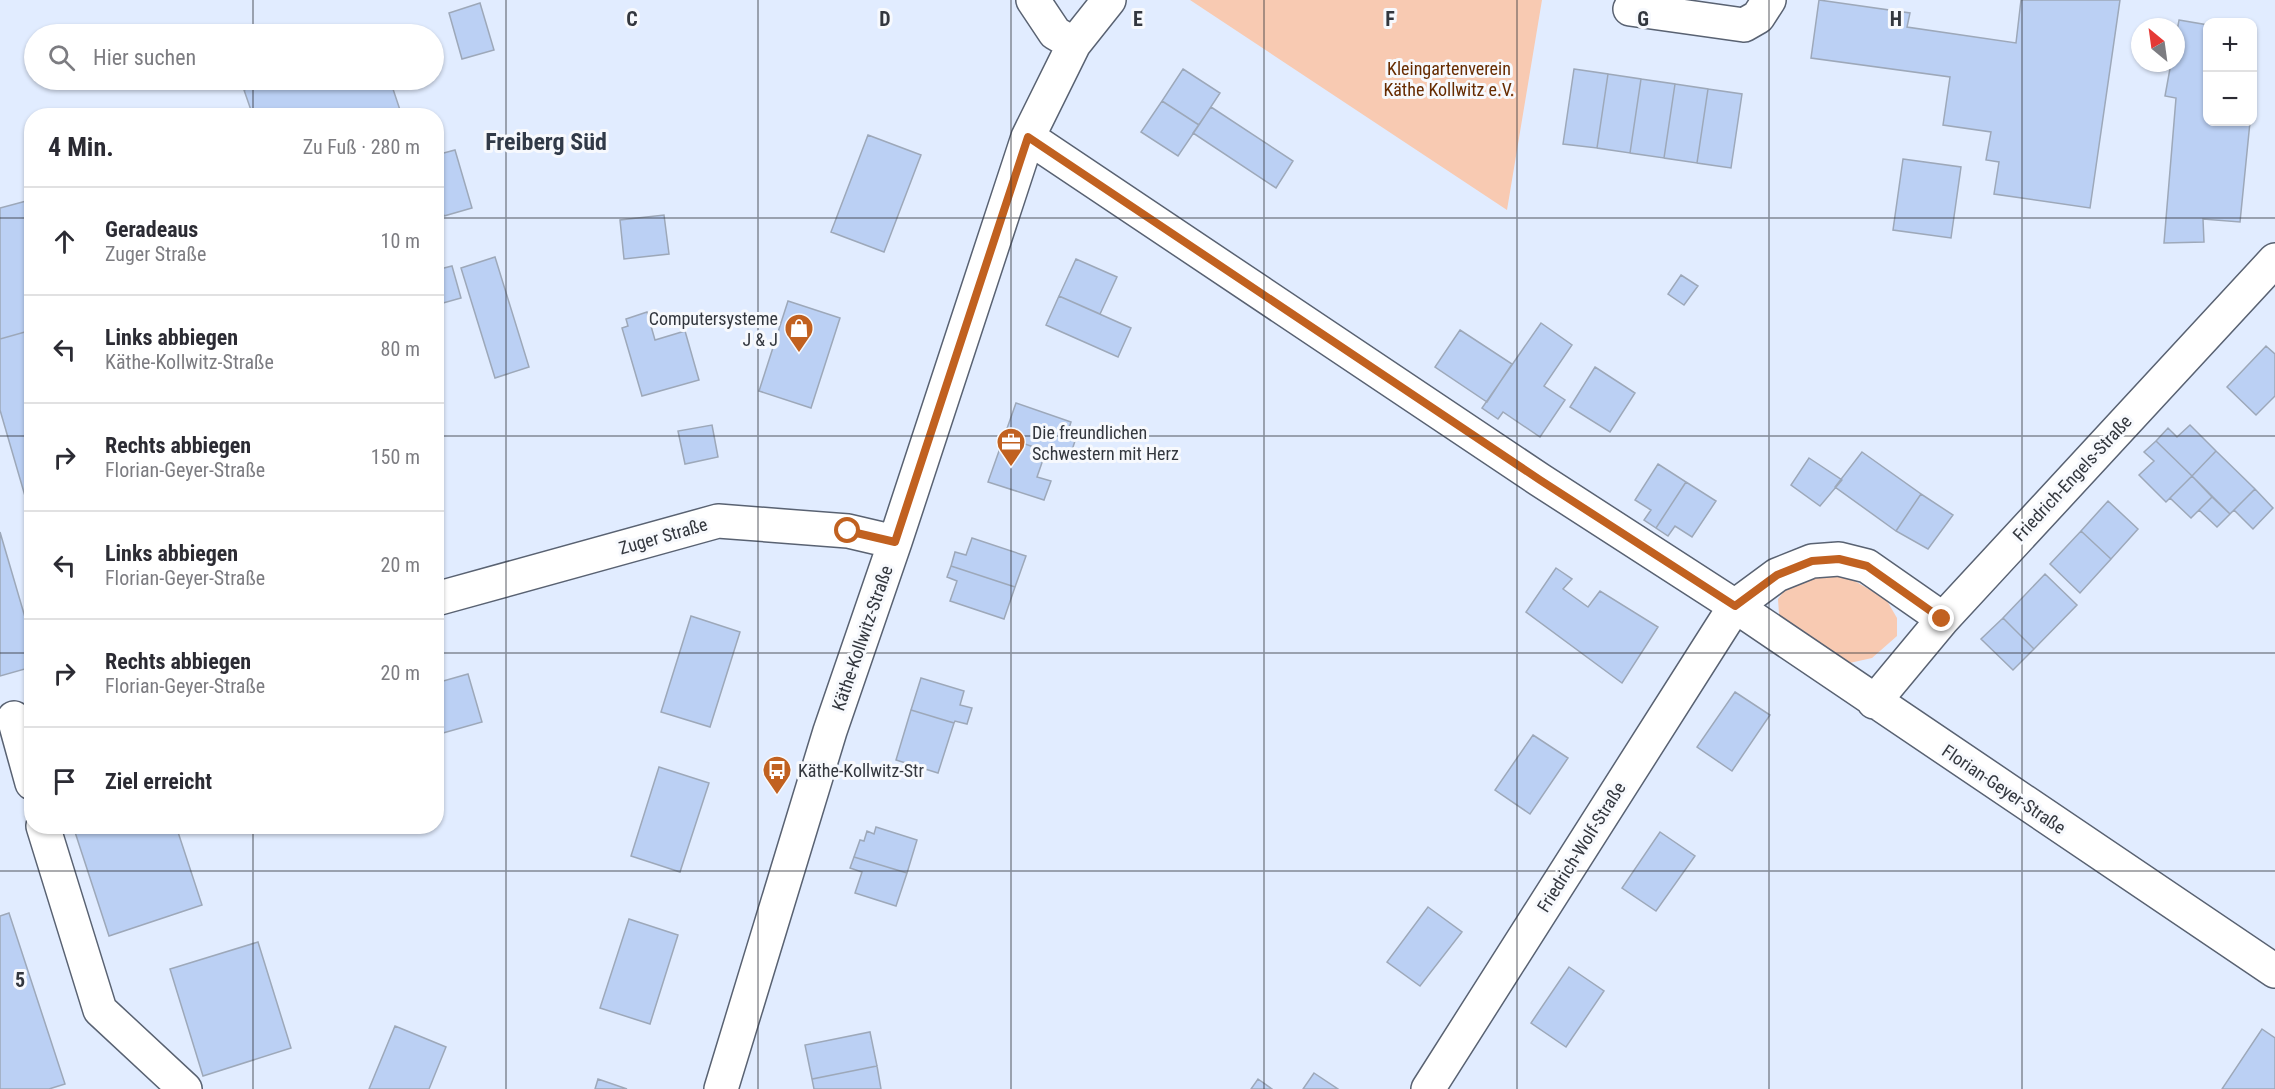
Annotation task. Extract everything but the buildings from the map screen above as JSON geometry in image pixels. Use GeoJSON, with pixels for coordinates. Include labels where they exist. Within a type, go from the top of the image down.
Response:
{"type":"FeatureCollection","features":[{"type":"Feature","properties":{"kind":"street"},"geometry":{"type":"LineString","coordinates":[[1033,0],[1055,33],[1074,44]]}},
{"type":"Feature","properties":{"kind":"street","name":"Käthe-Kollwitz-Straße"},"geometry":{"type":"LineString","coordinates":[[721,1089],[817,772],[1028,137],[1074,44],[1109,0]]}},
{"type":"Feature","properties":{"kind":"street"},"geometry":{"type":"LineString","coordinates":[[1630,9],[1744,25],[1758,17],[1769,0]]}},
{"type":"Feature","properties":{"kind":"street","name":"Florian-Geyer-Straße"},"geometry":{"type":"LineString","coordinates":[[1028,137],[1540,480],[1735,606],[2275,971]]}},
{"type":"Feature","properties":{"kind":"street","name":"Friedrich-Engels-Straße"},"geometry":{"type":"LineString","coordinates":[[1874,702],[1942,619],[2275,260]]}},
{"type":"Feature","properties":{"kind":"street","name":"Zuger Straße"},"geometry":{"type":"LineString","coordinates":[[444,597],[718,520],[848,531],[895,542]]}},
{"type":"Feature","properties":{"kind":"street"},"geometry":{"type":"LineString","coordinates":[[1735,606],[1777,575],[1812,561],[1839,559],[1867,566],[1942,619]]}},
{"type":"Feature","properties":{"kind":"street","name":"Friedrich-Wolf-Straße"},"geometry":{"type":"LineString","coordinates":[[1428,1089],[1735,606]]}},
{"type":"Feature","properties":{"kind":"street"},"geometry":{"type":"LineString","coordinates":[[15,717],[24,752]]}},
{"type":"Feature","properties":{"kind":"street"},"geometry":{"type":"LineString","coordinates":[[45,834],[100,1010],[185,1089]]}},
{"type":"Feature","properties":{"kind":"green space","name":"Kleingartenverein Käthe Kollwitz e.V."},"geometry":{"type":"Polygon","coordinates":[[[1190,0],[1542,0],[1507,210],[1190,0]]]}},
{"type":"Feature","properties":{"kind":"green space"},"geometry":{"type":"Polygon","coordinates":[[[1811,571],[1839,572],[1886,599],[1897,618],[1897,636],[1872,658],[1845,664],[1784,621],[1779,614],[1778,599],[1789,584],[1811,571]]]}},
{"type":"Feature","properties":{"kind":"place","name":"Computersysteme J & J"},"geometry":{"type":"Point","coordinates":[799,354]}},
{"type":"Feature","properties":{"kind":"place","name":"Die freundlichen Schwestern mit Herz"},"geometry":{"type":"Point","coordinates":[1011,468]}},
{"type":"Feature","properties":{"kind":"place","name":"Käthe-Kollwitz-Str"},"geometry":{"type":"Point","coordinates":[777,796]}},
{"type":"Feature","properties":{"kind":"district","name":"Freiberg Süd"},"geometry":{"type":"Point","coordinates":[546,142]}},
{"type":"Feature","properties":{"kind":"route"},"geometry":{"type":"LineString","coordinates":[[848,531],[895,542],[1028,137],[1540,480],[1735,606],[1777,575],[1812,561],[1839,559],[1867,566],[1942,619]]}}]}
